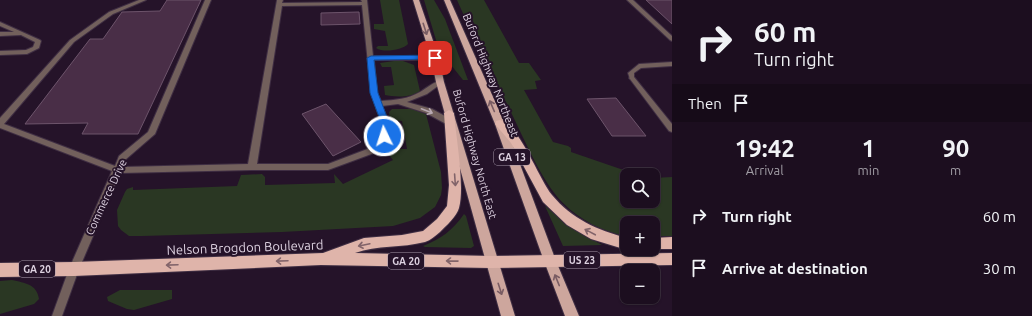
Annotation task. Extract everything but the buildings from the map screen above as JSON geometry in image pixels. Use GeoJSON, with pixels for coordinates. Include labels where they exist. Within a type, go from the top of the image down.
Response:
{"type":"FeatureCollection","features":[{"type":"Feature","properties":{"kind":"highway"},"geometry":{"type":"LineString","coordinates":[[321,259],[364,244],[402,241],[426,236],[441,223],[453,208],[455,185],[450,118]]}},
{"type":"Feature","properties":{"kind":"highway"},"geometry":{"type":"LineString","coordinates":[[500,124],[515,140],[547,198],[571,221],[596,235],[620,242]]}},
{"type":"Feature","properties":{"kind":"highway"},"geometry":{"type":"LineString","coordinates":[[660,244],[672,244]]}},
{"type":"Feature","properties":{"kind":"highway","name":"Nelson Brogdon Boulevard"},"geometry":{"type":"LineString","coordinates":[[0,270],[74,269],[321,259],[491,262]]}},
{"type":"Feature","properties":{"kind":"highway","name":"US 23"},"geometry":{"type":"LineString","coordinates":[[491,262],[672,259]]}},
{"type":"Feature","properties":{"kind":"main road","name":"Buford Highway North East"},"geometry":{"type":"LineString","coordinates":[[416,0],[435,58],[450,118],[508,316]]}},
{"type":"Feature","properties":{"kind":"main road","name":"Buford Highway Northeast"},"geometry":{"type":"LineString","coordinates":[[448,0],[500,124],[550,261],[572,316]]}},
{"type":"Feature","properties":{"kind":"street"},"geometry":{"type":"LineString","coordinates":[[143,0],[111,12],[72,41],[0,124],[117,170],[328,166],[382,147],[386,125],[374,93],[364,2],[280,2],[252,167]]}},
{"type":"Feature","properties":{"kind":"street","name":"Commerce Drive"},"geometry":{"type":"LineString","coordinates":[[57,316],[74,269],[122,158],[151,134],[208,0]]}},
{"type":"Feature","properties":{"kind":"street"},"geometry":{"type":"LineString","coordinates":[[630,0],[672,39]]}},
{"type":"Feature","properties":{"kind":"street"},"geometry":{"type":"LineString","coordinates":[[0,24],[38,41],[36,48],[28,52],[0,53]]}},
{"type":"Feature","properties":{"kind":"street"},"geometry":{"type":"LineString","coordinates":[[0,34],[22,34]]}},
{"type":"Feature","properties":{"kind":"street"},"geometry":{"type":"LineString","coordinates":[[371,58],[435,58]]}},
{"type":"Feature","properties":{"kind":"street"},"geometry":{"type":"LineString","coordinates":[[672,64],[639,66],[631,73],[632,78],[672,129]]}},
{"type":"Feature","properties":{"kind":"street"},"geometry":{"type":"LineString","coordinates":[[401,103],[421,95],[440,82]]}},
{"type":"Feature","properties":{"kind":"street"},"geometry":{"type":"LineString","coordinates":[[378,104],[401,103],[450,118]]}},
{"type":"Feature","properties":{"kind":"green space"},"geometry":{"type":"Polygon","coordinates":[[[380,0],[399,0],[408,44],[405,46],[388,51],[379,50],[376,48],[378,46],[388,46],[385,31],[374,29],[374,24],[384,24],[380,0]]]}},
{"type":"Feature","properties":{"kind":"green space"},"geometry":{"type":"Polygon","coordinates":[[[424,0],[434,0],[445,19],[468,80],[463,80],[439,50],[424,0]]]}},
{"type":"Feature","properties":{"kind":"green space"},"geometry":{"type":"Polygon","coordinates":[[[457,0],[484,0],[519,63],[529,63],[541,80],[535,81],[537,89],[524,90],[553,142],[568,146],[571,148],[571,152],[620,169],[620,208],[660,208],[660,178],[672,177],[672,236],[660,236],[660,216],[620,216],[620,234],[609,232],[584,220],[563,203],[546,182],[539,169],[457,0]]]}},
{"type":"Feature","properties":{"kind":"green space"},"geometry":{"type":"Polygon","coordinates":[[[403,61],[414,65],[420,91],[408,96],[385,95],[384,86],[394,85],[391,67],[382,67],[380,63],[403,61]]]}},
{"type":"Feature","properties":{"kind":"green space"},"geometry":{"type":"Polygon","coordinates":[[[392,109],[412,109],[426,114],[441,172],[441,195],[435,207],[420,218],[393,226],[282,232],[142,236],[129,236],[118,226],[117,210],[127,189],[133,187],[133,190],[237,186],[241,175],[262,174],[265,177],[265,185],[335,183],[334,174],[343,184],[393,160],[388,154],[390,149],[407,149],[402,121],[390,120],[389,112],[392,109]]]}},
{"type":"Feature","properties":{"kind":"green space"},"geometry":{"type":"Polygon","coordinates":[[[545,206],[572,228],[602,245],[563,246],[545,206]]]}},
{"type":"Feature","properties":{"kind":"green space"},"geometry":{"type":"Polygon","coordinates":[[[464,214],[466,216],[474,246],[471,248],[423,246],[446,233],[464,214]]]}},
{"type":"Feature","properties":{"kind":"green space"},"geometry":{"type":"Polygon","coordinates":[[[12,280],[26,283],[33,287],[38,294],[39,299],[34,304],[0,314],[0,281],[12,280]]]}},
{"type":"Feature","properties":{"kind":"green space"},"geometry":{"type":"Polygon","coordinates":[[[120,290],[172,290],[172,299],[134,310],[127,309],[108,301],[107,297],[120,290]]]}},
{"type":"Feature","properties":{"kind":"route"},"geometry":{"type":"LineString","coordinates":[[384,136],[386,125],[374,93],[371,58],[435,58]]}}]}
